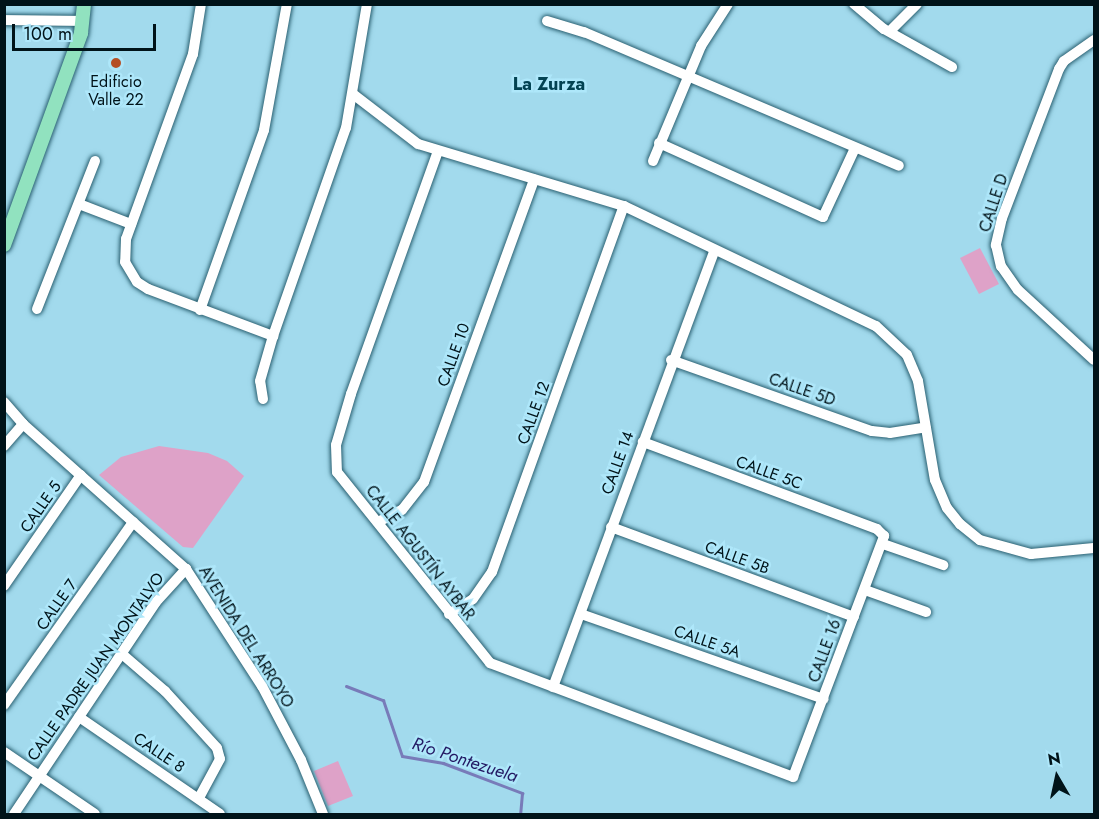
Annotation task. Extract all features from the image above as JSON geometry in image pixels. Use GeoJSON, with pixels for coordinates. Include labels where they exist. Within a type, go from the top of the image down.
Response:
{"type":"FeatureCollection","features":[{"type":"Feature","properties":{"kind":"main road"},"geometry":{"type":"LineString","coordinates":[[4,245],[83,21],[84,4]]}},
{"type":"Feature","properties":{"kind":"street"},"geometry":{"type":"LineString","coordinates":[[201,4],[193,54],[126,239],[125,262],[137,282],[200,310],[273,336]]}},
{"type":"Feature","properties":{"kind":"street"},"geometry":{"type":"LineString","coordinates":[[200,310],[264,130],[287,4]]}},
{"type":"Feature","properties":{"kind":"street"},"geometry":{"type":"LineString","coordinates":[[262,399],[260,381],[273,336],[336,160],[354,94],[367,4]]}},
{"type":"Feature","properties":{"kind":"street"},"geometry":{"type":"LineString","coordinates":[[653,161],[701,46],[728,4]]}},
{"type":"Feature","properties":{"kind":"street"},"geometry":{"type":"LineString","coordinates":[[854,4],[890,31],[952,67]]}},
{"type":"Feature","properties":{"kind":"street"},"geometry":{"type":"LineString","coordinates":[[890,31],[917,4]]}},
{"type":"Feature","properties":{"kind":"street"},"geometry":{"type":"LineString","coordinates":[[4,20],[83,21]]}},
{"type":"Feature","properties":{"kind":"street"},"geometry":{"type":"LineString","coordinates":[[547,21],[585,32],[898,166]]}},
{"type":"Feature","properties":{"kind":"street","name":"CALLE D"},"geometry":{"type":"LineString","coordinates":[[1095,40],[1064,61],[1059,69],[1002,218],[996,245],[1001,266],[1018,290],[1095,360]]}},
{"type":"Feature","properties":{"kind":"street"},"geometry":{"type":"LineString","coordinates":[[354,94],[418,144],[624,206],[714,251],[876,326],[907,356],[918,381],[935,480],[947,508],[980,540],[1032,554],[1095,548]]}},
{"type":"Feature","properties":{"kind":"street"},"geometry":{"type":"LineString","coordinates":[[659,143],[824,217],[855,148]]}},
{"type":"Feature","properties":{"kind":"street","name":"CALLE AGUSTÍN AYBAR"},"geometry":{"type":"LineString","coordinates":[[438,151],[336,445],[337,472],[448,614],[490,663],[793,777]]}},
{"type":"Feature","properties":{"kind":"street"},"geometry":{"type":"LineString","coordinates":[[37,309],[95,161]]}},
{"type":"Feature","properties":{"kind":"street","name":"CALLE 10"},"geometry":{"type":"LineString","coordinates":[[378,522],[402,510],[424,482],[534,179]]}},
{"type":"Feature","properties":{"kind":"street"},"geometry":{"type":"LineString","coordinates":[[79,204],[132,224]]}},
{"type":"Feature","properties":{"kind":"street","name":"CALLE 12"},"geometry":{"type":"LineString","coordinates":[[448,614],[473,599],[492,572],[624,206]]}},
{"type":"Feature","properties":{"kind":"street","name":"CALLE 14"},"geometry":{"type":"LineString","coordinates":[[553,687],[671,360],[714,251]]}},
{"type":"Feature","properties":{"kind":"street","name":"CALLE 5D"},"geometry":{"type":"LineString","coordinates":[[671,360],[872,431],[890,433],[926,427]]}},
{"type":"Feature","properties":{"kind":"street","name":"AVENIDA DEL ARROYO"},"geometry":{"type":"LineString","coordinates":[[4,402],[23,424],[186,569],[262,686],[301,760],[323,814]]}},
{"type":"Feature","properties":{"kind":"street"},"geometry":{"type":"LineString","coordinates":[[4,446],[23,424]]}},
{"type":"Feature","properties":{"kind":"street","name":"CALLE 5C"},"geometry":{"type":"LineString","coordinates":[[643,442],[878,530],[884,540],[943,565]]}},
{"type":"Feature","properties":{"kind":"street","name":"CALLE 5"},"geometry":{"type":"LineString","coordinates":[[4,586],[81,475]]}},
{"type":"Feature","properties":{"kind":"street","name":"CALLE 7"},"geometry":{"type":"LineString","coordinates":[[4,705],[133,522]]}},
{"type":"Feature","properties":{"kind":"street","name":"CALLE 5B"},"geometry":{"type":"LineString","coordinates":[[611,527],[854,617]]}},
{"type":"Feature","properties":{"kind":"street","name":"CALLE 16"},"geometry":{"type":"LineString","coordinates":[[793,777],[884,540]]}},
{"type":"Feature","properties":{"kind":"street","name":"CALLE PADRE JUAN MONTALVO"},"geometry":{"type":"LineString","coordinates":[[14,814],[38,775],[156,603],[186,569]]}},
{"type":"Feature","properties":{"kind":"street"},"geometry":{"type":"LineString","coordinates":[[865,590],[926,612]]}},
{"type":"Feature","properties":{"kind":"street","name":"CALLE 5A"},"geometry":{"type":"LineString","coordinates":[[581,614],[824,699]]}},
{"type":"Feature","properties":{"kind":"street"},"geometry":{"type":"LineString","coordinates":[[122,654],[165,691],[217,748],[220,759],[199,798]]}},
{"type":"Feature","properties":{"kind":"street","name":"CALLE 8"},"geometry":{"type":"LineString","coordinates":[[79,717],[220,814]]}},
{"type":"Feature","properties":{"kind":"street"},"geometry":{"type":"LineString","coordinates":[[4,752],[95,814]]}},
{"type":"Feature","properties":{"kind":"shaded area"},"geometry":{"type":"Polygon","coordinates":[[[980,248],[999,284],[979,294],[960,258],[980,248]]]}},
{"type":"Feature","properties":{"kind":"shaded area"},"geometry":{"type":"Polygon","coordinates":[[[159,446],[208,453],[227,461],[244,476],[193,548],[183,547],[99,475],[121,457],[159,446]]]}},
{"type":"Feature","properties":{"kind":"shaded area"},"geometry":{"type":"Polygon","coordinates":[[[338,761],[353,796],[328,806],[314,771],[338,761]]]}},
{"type":"Feature","properties":{"kind":"waterway","name":"Río Pontezuela"},"geometry":{"type":"LineString","coordinates":[[346,686],[383,700],[402,756],[443,763],[522,793],[520,814]]}},
{"type":"Feature","properties":{"kind":"place","name":"Edificio Valle 22"},"geometry":{"type":"Point","coordinates":[116,63]}},
{"type":"Feature","properties":{"kind":"district","name":"La Zurza"},"geometry":{"type":"Point","coordinates":[549,84]}}]}
